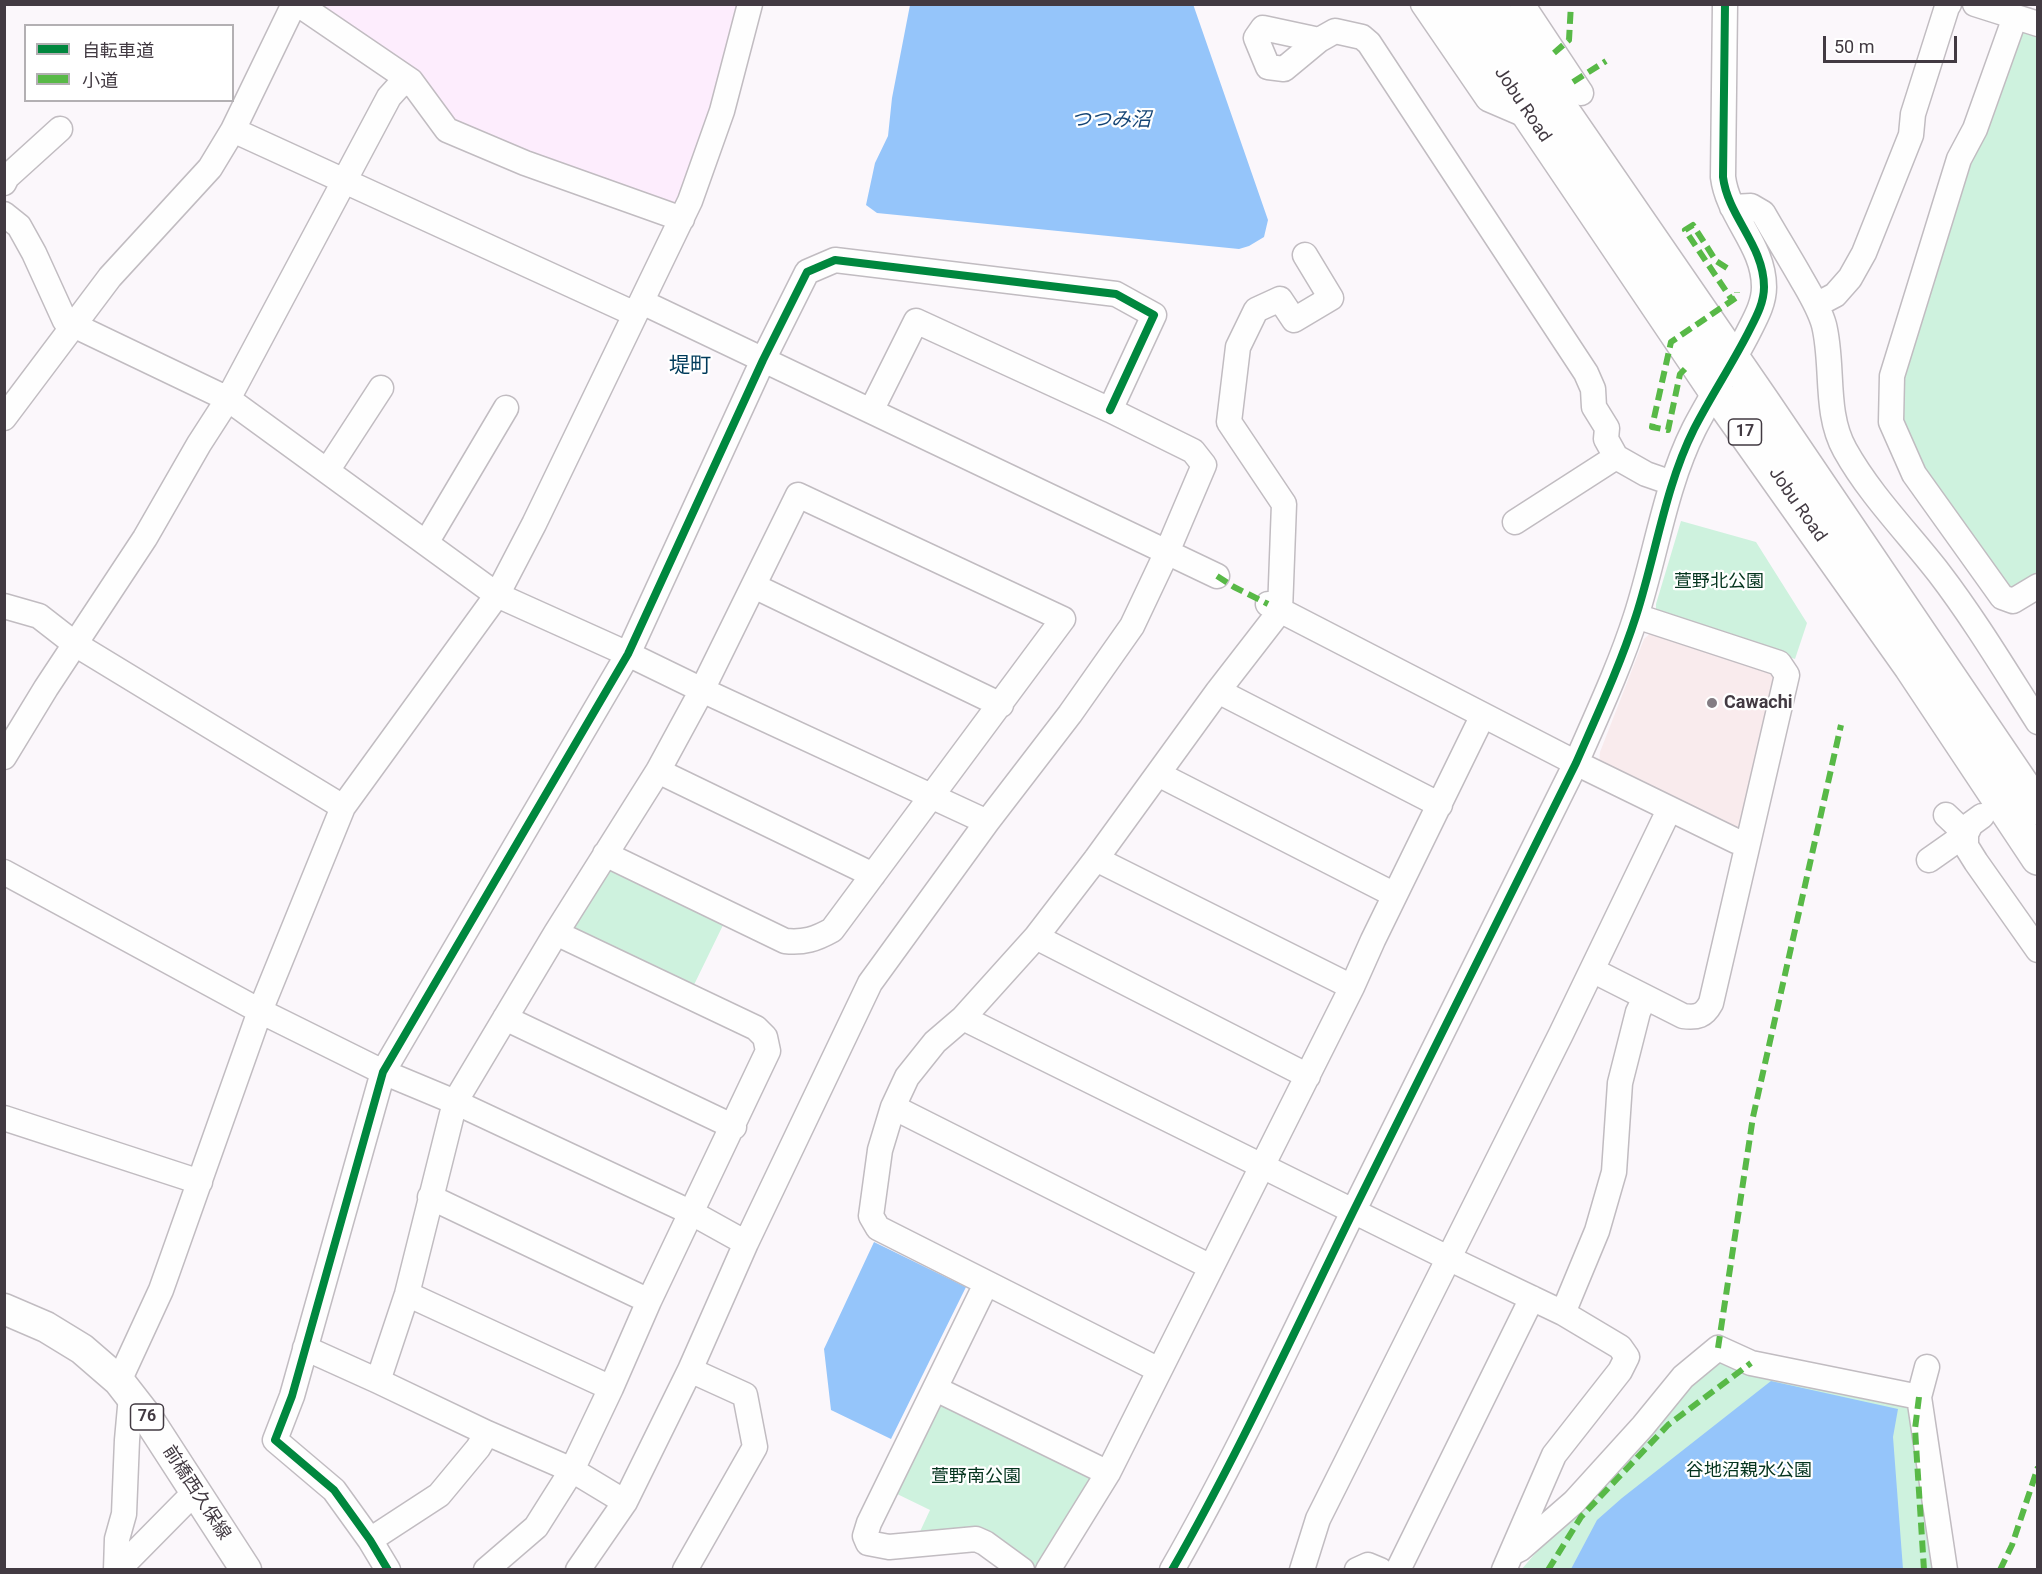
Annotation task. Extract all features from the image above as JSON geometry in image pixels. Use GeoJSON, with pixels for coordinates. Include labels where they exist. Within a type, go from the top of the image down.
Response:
{"type":"FeatureCollection","features":[{"type":"Feature","properties":{"kind":"highway","name":"Jobu Road"},"geometry":{"type":"LineString","coordinates":[[1454,4],[1716,392],[1911,667],[2037,858]]}},
{"type":"Feature","properties":{"kind":"highway","name":"Jobu Road"},"geometry":{"type":"LineString","coordinates":[[1489,4],[2010,765],[2037,808]]}},
{"type":"Feature","properties":{"kind":"main road","name":"前橋西久保線"},"geometry":{"type":"LineString","coordinates":[[4,1309],[46,1327],[82,1348],[125,1388],[147,1417],[246,1569]]}},
{"type":"Feature","properties":{"kind":"street"},"geometry":{"type":"LineString","coordinates":[[4,418],[110,277],[210,168],[234,130],[296,4],[411,81],[447,130],[525,163],[682,219]]}},
{"type":"Feature","properties":{"kind":"street"},"geometry":{"type":"LineString","coordinates":[[117,1569],[117,1539],[124,1514],[127,1440],[125,1388],[260,1011],[343,807],[497,595],[534,524],[690,201],[722,111],[750,4]]}},
{"type":"Feature","properties":{"kind":"street"},"geometry":{"type":"LineString","coordinates":[[1423,4],[1488,99],[1530,117]]}},
{"type":"Feature","properties":{"kind":"street"},"geometry":{"type":"LineString","coordinates":[[1522,4],[1581,93]]}},
{"type":"Feature","properties":{"kind":"street"},"geometry":{"type":"LineString","coordinates":[[1172,1569],[1210,1502],[1576,763],[1609,688],[1636,616],[1672,483],[1694,430],[1734,361],[1762,303],[1763,270],[1757,252],[1732,207],[1723,177],[1725,4]]}},
{"type":"Feature","properties":{"kind":"street"},"geometry":{"type":"LineString","coordinates":[[1816,305],[1835,295],[1850,278],[1864,253],[1911,135],[1913,114],[1949,4]]}},
{"type":"Feature","properties":{"kind":"street"},"geometry":{"type":"LineString","coordinates":[[1974,4],[2026,20],[1959,159],[1895,364],[1892,376],[1891,422],[1914,474],[2002,597],[2013,601],[2037,586]]}},
{"type":"Feature","properties":{"kind":"street"},"geometry":{"type":"LineString","coordinates":[[1319,40],[1335,31],[1362,37],[1369,43],[1586,373],[1593,389],[1594,407],[1607,428],[1606,439],[1616,457],[1646,474],[1672,483]]}},
{"type":"Feature","properties":{"kind":"street"},"geometry":{"type":"LineString","coordinates":[[4,757],[145,538],[199,444],[228,399],[389,97],[399,86],[411,81]]}},
{"type":"Feature","properties":{"kind":"street"},"geometry":{"type":"LineString","coordinates":[[4,183],[7,177],[60,129]]}},
{"type":"Feature","properties":{"kind":"street"},"geometry":{"type":"LineString","coordinates":[[234,130],[343,182],[763,360],[1217,576]]}},
{"type":"Feature","properties":{"kind":"street"},"geometry":{"type":"LineString","coordinates":[[1732,207],[1751,206],[1763,213],[1816,305],[1824,324],[1832,400],[1836,424],[1844,448],[1863,478],[1957,598],[2037,722]]}},
{"type":"Feature","properties":{"kind":"street"},"geometry":{"type":"LineString","coordinates":[[4,214],[19,226],[65,321],[228,399],[497,595],[987,822]]}},
{"type":"Feature","properties":{"kind":"street"},"geometry":{"type":"LineString","coordinates":[[1159,1370],[878,1228],[871,1216],[880,1150],[893,1107],[908,1077],[935,1042],[963,1017],[1036,937],[1158,774],[1274,608],[1284,504],[1229,422],[1238,347],[1256,310],[1280,299],[1294,320],[1331,298],[1305,255]]}},
{"type":"Feature","properties":{"kind":"street"},"geometry":{"type":"LineString","coordinates":[[388,1569],[334,1490],[275,1440],[292,1396],[383,1072],[628,654],[763,360],[807,272],[835,260],[1116,294],[1154,315],[1110,410]]}},
{"type":"Feature","properties":{"kind":"street"},"geometry":{"type":"LineString","coordinates":[[1764,289],[1803,281]]}},
{"type":"Feature","properties":{"kind":"street"},"geometry":{"type":"LineString","coordinates":[[583,1568],[625,1502],[690,1370],[746,1243],[870,983],[987,822],[1070,714],[1132,626],[1204,465],[1193,451],[1110,410],[916,321],[871,411]]}},
{"type":"Feature","properties":{"kind":"street"},"geometry":{"type":"LineString","coordinates":[[327,471],[381,388]]}},
{"type":"Feature","properties":{"kind":"street"},"geometry":{"type":"LineString","coordinates":[[426,543],[507,408]]}},
{"type":"Feature","properties":{"kind":"street"},"geometry":{"type":"LineString","coordinates":[[1515,522],[1616,457]]}},
{"type":"Feature","properties":{"kind":"street"},"geometry":{"type":"LineString","coordinates":[[378,1381],[407,1294],[455,1102],[556,933],[605,854],[658,771],[702,690],[798,495],[1063,619],[832,930],[814,940],[785,941],[605,854]]}},
{"type":"Feature","properties":{"kind":"street"},"geometry":{"type":"LineString","coordinates":[[754,586],[1001,705]]}},
{"type":"Feature","properties":{"kind":"street"},"geometry":{"type":"LineString","coordinates":[[4,606],[39,616],[75,644],[343,807]]}},
{"type":"Feature","properties":{"kind":"street"},"geometry":{"type":"LineString","coordinates":[[1274,608],[1670,810],[1747,844]]}},
{"type":"Feature","properties":{"kind":"street"},"geometry":{"type":"LineString","coordinates":[[1592,970],[1683,1016],[1693,1018],[1701,1016],[1707,1010],[1711,1003],[1787,675],[1779,663],[1636,616]]}},
{"type":"Feature","properties":{"kind":"street"},"geometry":{"type":"LineString","coordinates":[[1218,691],[1440,805]]}},
{"type":"Feature","properties":{"kind":"street"},"geometry":{"type":"LineString","coordinates":[[1048,1569],[1108,1473],[1308,1076],[1483,715]]}},
{"type":"Feature","properties":{"kind":"street"},"geometry":{"type":"LineString","coordinates":[[658,771],[873,874]]}},
{"type":"Feature","properties":{"kind":"street"},"geometry":{"type":"LineString","coordinates":[[1158,774],[1389,892]]}},
{"type":"Feature","properties":{"kind":"street"},"geometry":{"type":"LineString","coordinates":[[1302,1569],[1318,1519],[1670,810]]}},
{"type":"Feature","properties":{"kind":"street"},"geometry":{"type":"LineString","coordinates":[[1946,815],[1966,834]]}},
{"type":"Feature","properties":{"kind":"street"},"geometry":{"type":"LineString","coordinates":[[1982,816],[1971,824],[1966,834],[1966,846],[2037,950]]}},
{"type":"Feature","properties":{"kind":"street"},"geometry":{"type":"LineString","coordinates":[[1929,860],[1966,834]]}},
{"type":"Feature","properties":{"kind":"street"},"geometry":{"type":"LineString","coordinates":[[1096,859],[1352,987]]}},
{"type":"Feature","properties":{"kind":"street"},"geometry":{"type":"LineString","coordinates":[[4,872],[260,1011],[383,1072],[455,1102],[692,1213],[746,1243]]}},
{"type":"Feature","properties":{"kind":"street"},"geometry":{"type":"LineString","coordinates":[[486,1569],[536,1527],[572,1470],[649,1300],[734,1127],[768,1051],[765,1036],[756,1028],[556,933]]}},
{"type":"Feature","properties":{"kind":"street"},"geometry":{"type":"LineString","coordinates":[[1036,937],[1308,1076]]}},
{"type":"Feature","properties":{"kind":"street"},"geometry":{"type":"LineString","coordinates":[[1563,1313],[1597,1231],[1614,1172],[1620,1083],[1638,1012],[1645,998]]}},
{"type":"Feature","properties":{"kind":"street"},"geometry":{"type":"LineString","coordinates":[[963,1017],[1563,1313],[1620,1347],[1627,1357],[1620,1371],[1554,1455],[1507,1562]]}},
{"type":"Feature","properties":{"kind":"street"},"geometry":{"type":"LineString","coordinates":[[505,1018],[734,1127]]}},
{"type":"Feature","properties":{"kind":"street"},"geometry":{"type":"LineString","coordinates":[[893,1107],[1211,1267]]}},
{"type":"Feature","properties":{"kind":"street"},"geometry":{"type":"LineString","coordinates":[[4,1118],[200,1182]]}},
{"type":"Feature","properties":{"kind":"street"},"geometry":{"type":"LineString","coordinates":[[430,1197],[649,1300]]}},
{"type":"Feature","properties":{"kind":"street"},"geometry":{"type":"LineString","coordinates":[[987,1284],[868,1523],[865,1536],[868,1543],[889,1547],[976,1539],[1022,1569]]}},
{"type":"Feature","properties":{"kind":"street"},"geometry":{"type":"LineString","coordinates":[[407,1294],[611,1388]]}},
{"type":"Feature","properties":{"kind":"street"},"geometry":{"type":"LineString","coordinates":[[1398,1569],[1532,1298]]}},
{"type":"Feature","properties":{"kind":"street"},"geometry":{"type":"LineString","coordinates":[[305,1348],[487,1434],[572,1470],[625,1502]]}},
{"type":"Feature","properties":{"kind":"street"},"geometry":{"type":"LineString","coordinates":[[1507,1562],[1574,1502],[1643,1426],[1683,1377],[1718,1348],[1751,1363],[1919,1397]]}},
{"type":"Feature","properties":{"kind":"street"},"geometry":{"type":"LineString","coordinates":[[1927,1367],[1919,1397],[1945,1569]]}},
{"type":"Feature","properties":{"kind":"street"},"geometry":{"type":"LineString","coordinates":[[685,1569],[755,1447],[745,1395],[690,1370]]}},
{"type":"Feature","properties":{"kind":"street"},"geometry":{"type":"LineString","coordinates":[[936,1389],[1108,1473]]}},
{"type":"Feature","properties":{"kind":"street"},"geometry":{"type":"LineString","coordinates":[[370,1540],[439,1495],[487,1434]]}},
{"type":"Feature","properties":{"kind":"street"},"geometry":{"type":"LineString","coordinates":[[117,1569],[195,1492]]}},
{"type":"Feature","properties":{"kind":"street"},"geometry":{"type":"LineString","coordinates":[[1357,1569],[1368,1565],[1380,1569]]}},
{"type":"Feature","properties":{"kind":"shaded area"},"geometry":{"type":"Polygon","coordinates":[[[316,5],[745,5],[684,201],[668,206],[452,122],[316,5]]]}},
{"type":"Feature","properties":{"kind":"shaded area"},"geometry":{"type":"Polygon","coordinates":[[[1653,631],[1772,668],[1780,680],[1744,827],[1731,832],[1599,765],[1600,752],[1644,639],[1653,631]]]}},
{"type":"Feature","properties":{"kind":"green space"},"geometry":{"type":"Polygon","coordinates":[[[2029,29],[2037,31],[2037,578],[2016,591],[2006,587],[1921,470],[1900,421],[1902,375],[1968,164],[2017,35],[2029,29]]]}},
{"type":"Feature","properties":{"kind":"green space","name":"萱野北公園"},"geometry":{"type":"Polygon","coordinates":[[[1681,521],[1756,542],[1807,623],[1795,659],[1656,613],[1656,604],[1681,521]]]}},
{"type":"Feature","properties":{"kind":"green space"},"geometry":{"type":"Polygon","coordinates":[[[615,865],[726,919],[690,993],[573,936],[569,920],[603,867],[615,865]]]}},
{"type":"Feature","properties":{"kind":"green space","name":"谷地沼親水公園"},"geometry":{"type":"Polygon","coordinates":[[[1721,1359],[1909,1406],[1938,1569],[1521,1570],[1568,1515],[1690,1382],[1721,1359]]]}},
{"type":"Feature","properties":{"kind":"green space","name":"萱野南公園"},"geometry":{"type":"Polygon","coordinates":[[[945,1400],[1088,1470],[1094,1485],[1043,1567],[1032,1569],[982,1533],[917,1538],[930,1510],[893,1492],[933,1407],[945,1400]]]}},
{"type":"Feature","properties":{"kind":"water","name":"つつみ沼"},"geometry":{"type":"Polygon","coordinates":[[[1193,4],[1268,220],[1264,237],[1239,249],[877,213],[866,205],[875,163],[888,136],[892,98],[910,5],[1193,4]]]}},
{"type":"Feature","properties":{"kind":"water"},"geometry":{"type":"Polygon","coordinates":[[[874,1242],[966,1287],[891,1439],[831,1410],[824,1349],[874,1242]]]}},
{"type":"Feature","properties":{"kind":"water","name":"谷地沼親水公園"},"geometry":{"type":"Polygon","coordinates":[[[1771,1381],[1898,1409],[1893,1437],[1903,1569],[1571,1569],[1597,1520],[1771,1381]]]}},
{"type":"Feature","properties":{"kind":"marked path"},"geometry":{"type":"LineString","coordinates":[[1554,53],[1569,40],[1571,4]]}},
{"type":"Feature","properties":{"kind":"marked path"},"geometry":{"type":"LineString","coordinates":[[1573,82],[1606,61]]}},
{"type":"Feature","properties":{"kind":"marked path"},"geometry":{"type":"LineString","coordinates":[[1727,268],[1716,261],[1693,225],[1685,230],[1732,300]]}},
{"type":"Feature","properties":{"kind":"marked path"},"geometry":{"type":"LineString","coordinates":[[1685,369],[1680,374],[1668,430],[1652,427],[1671,342],[1737,297],[1737,292]]}},
{"type":"Feature","properties":{"kind":"marked path"},"geometry":{"type":"LineString","coordinates":[[1217,576],[1268,604]]}},
{"type":"Feature","properties":{"kind":"marked path"},"geometry":{"type":"LineString","coordinates":[[1718,1348],[1753,1117],[1841,725]]}},
{"type":"Feature","properties":{"kind":"marked path"},"geometry":{"type":"LineString","coordinates":[[1548,1570],[1581,1517],[1668,1425],[1751,1363]]}},
{"type":"Feature","properties":{"kind":"marked path"},"geometry":{"type":"LineString","coordinates":[[1919,1397],[1915,1429],[1924,1570]]}},
{"type":"Feature","properties":{"kind":"marked path"},"geometry":{"type":"LineString","coordinates":[[2000,1570],[2012,1545],[2038,1467]]}},
{"type":"Feature","properties":{"kind":"cycle path"},"geometry":{"type":"LineString","coordinates":[[1172,1570],[1243,1436],[1576,763],[1630,635],[1668,497],[1684,451],[1761,305],[1764,287],[1758,258],[1732,205],[1723,177],[1725,4]]}},
{"type":"Feature","properties":{"kind":"cycle path"},"geometry":{"type":"LineString","coordinates":[[388,1570],[370,1540],[334,1490],[275,1440],[292,1396],[383,1072],[628,654],[763,360],[807,272],[835,260],[1116,294],[1154,315],[1110,410]]}},
{"type":"Feature","properties":{"kind":"place","name":"Cawachi"},"geometry":{"type":"Point","coordinates":[1712,703]}},
{"type":"Feature","properties":{"kind":"district","name":"堤町"},"geometry":{"type":"Point","coordinates":[690,367]}}]}
